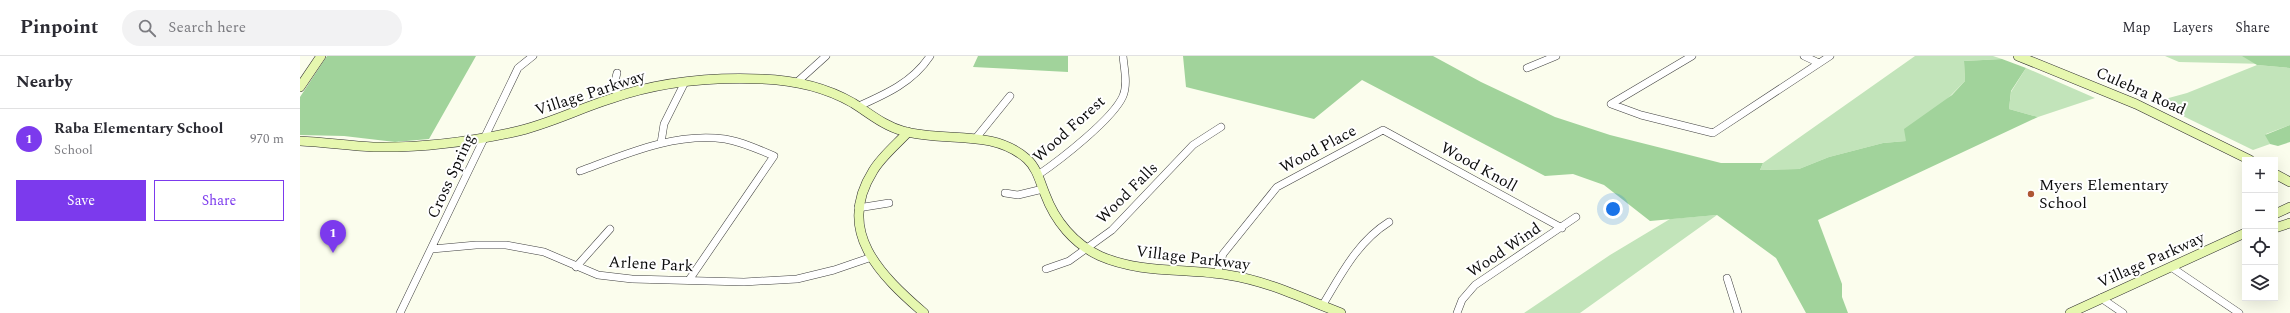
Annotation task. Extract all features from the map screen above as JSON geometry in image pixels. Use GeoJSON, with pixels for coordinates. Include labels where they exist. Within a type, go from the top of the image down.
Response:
{"type":"FeatureCollection","features":[{"type":"Feature","properties":{"kind":"street"},"geometry":{"type":"LineString","coordinates":[[300,87],[321,56]]}},
{"type":"Feature","properties":{"kind":"street","name":"Cross Spring"},"geometry":{"type":"LineString","coordinates":[[400,313],[518,68],[533,56]]}},
{"type":"Feature","properties":{"kind":"street"},"geometry":{"type":"LineString","coordinates":[[796,82],[826,56]]}},
{"type":"Feature","properties":{"kind":"street"},"geometry":{"type":"LineString","coordinates":[[859,106],[903,83],[918,72],[930,56]]}},
{"type":"Feature","properties":{"kind":"street","name":"Wood Forest"},"geometry":{"type":"LineString","coordinates":[[1038,175],[1056,163],[1120,102],[1124,87],[1123,56]]}},
{"type":"Feature","properties":{"kind":"street"},"geometry":{"type":"LineString","coordinates":[[1527,68],[1556,56]]}},
{"type":"Feature","properties":{"kind":"street"},"geometry":{"type":"LineString","coordinates":[[1692,56],[1611,104],[1641,115],[1712,133],[1830,56]]}},
{"type":"Feature","properties":{"kind":"street"},"geometry":{"type":"LineString","coordinates":[[1804,56],[1819,63]]}},
{"type":"Feature","properties":{"kind":"street","name":"Culebra Road"},"geometry":{"type":"LineString","coordinates":[[2018,56],[2141,105],[2244,157]]}},
{"type":"Feature","properties":{"kind":"street"},"geometry":{"type":"LineString","coordinates":[[617,74],[614,85],[618,96]]}},
{"type":"Feature","properties":{"kind":"street","name":"Village Parkway"},"geometry":{"type":"LineString","coordinates":[[300,141],[329,142],[391,148],[485,136],[548,123],[618,96],[647,88],[743,79],[796,82],[830,91],[859,106],[885,124],[908,132],[976,138],[998,143],[1014,150],[1028,160],[1038,175],[1054,216],[1060,225],[1087,249],[1114,261],[1146,269],[1217,274],[1270,285],[1342,313]]}},
{"type":"Feature","properties":{"kind":"street"},"geometry":{"type":"LineString","coordinates":[[661,143],[664,124],[684,84]]}},
{"type":"Feature","properties":{"kind":"street"},"geometry":{"type":"LineString","coordinates":[[976,138],[1010,96]]}},
{"type":"Feature","properties":{"kind":"street","name":"Wood Falls"},"geometry":{"type":"LineString","coordinates":[[1046,269],[1069,261],[1119,224],[1193,145],[1221,127]]}},
{"type":"Feature","properties":{"kind":"street","name":"Wood Knoll"},"geometry":{"type":"LineString","coordinates":[[1383,130],[1562,228]]}},
{"type":"Feature","properties":{"kind":"street","name":"Wood Place"},"geometry":{"type":"LineString","coordinates":[[1217,274],[1223,254],[1277,187],[1287,180],[1383,130]]}},
{"type":"Feature","properties":{"kind":"street"},"geometry":{"type":"LineString","coordinates":[[908,132],[874,170],[861,195],[858,208],[858,226],[872,257],[891,284],[924,313]]}},
{"type":"Feature","properties":{"kind":"street"},"geometry":{"type":"LineString","coordinates":[[580,170],[661,143],[699,138],[732,140],[750,144],[774,156],[689,280]]}},
{"type":"Feature","properties":{"kind":"street"},"geometry":{"type":"LineString","coordinates":[[2278,176],[2290,182]]}},
{"type":"Feature","properties":{"kind":"street","name":"Wood Forest"},"geometry":{"type":"LineString","coordinates":[[1005,193],[1018,195],[1043,189]]}},
{"type":"Feature","properties":{"kind":"street"},"geometry":{"type":"LineString","coordinates":[[858,208],[889,203]]}},
{"type":"Feature","properties":{"kind":"street"},"geometry":{"type":"LineString","coordinates":[[2278,213],[2290,207]]}},
{"type":"Feature","properties":{"kind":"street","name":"Wood Wind"},"geometry":{"type":"LineString","coordinates":[[1457,313],[1462,300],[1474,284],[1562,228],[1576,217]]}},
{"type":"Feature","properties":{"kind":"street"},"geometry":{"type":"LineString","coordinates":[[1322,306],[1363,243],[1372,233],[1389,222]]}},
{"type":"Feature","properties":{"kind":"street"},"geometry":{"type":"LineString","coordinates":[[2278,227],[2290,223]]}},
{"type":"Feature","properties":{"kind":"street"},"geometry":{"type":"LineString","coordinates":[[576,266],[610,229]]}},
{"type":"Feature","properties":{"kind":"street","name":"Village Parkway"},"geometry":{"type":"LineString","coordinates":[[2070,313],[2242,235]]}},
{"type":"Feature","properties":{"kind":"street","name":"Arlene Park"},"geometry":{"type":"LineString","coordinates":[[432,249],[476,245],[511,245],[544,252],[588,272],[611,278],[689,280],[778,281],[816,275],[872,257]]}},
{"type":"Feature","properties":{"kind":"street"},"geometry":{"type":"LineString","coordinates":[[2171,267],[2239,313]]}},
{"type":"Feature","properties":{"kind":"street"},"geometry":{"type":"LineString","coordinates":[[1727,278],[1738,313]]}},
{"type":"Feature","properties":{"kind":"street"},"geometry":{"type":"LineString","coordinates":[[2101,298],[2123,313]]}},
{"type":"Feature","properties":{"kind":"green space"},"geometry":{"type":"Polygon","coordinates":[[[327,56],[476,56],[429,139],[395,142],[344,136],[300,135],[300,97],[327,56]]]}},
{"type":"Feature","properties":{"kind":"green space"},"geometry":{"type":"Polygon","coordinates":[[[978,56],[1068,56],[1068,72],[973,67],[978,56]]]}},
{"type":"Feature","properties":{"kind":"green space"},"geometry":{"type":"Polygon","coordinates":[[[1183,56],[1433,56],[1481,82],[1555,117],[1610,135],[1721,163],[1763,163],[1760,170],[1799,169],[1829,157],[1883,143],[1906,141],[1904,129],[1952,95],[1965,81],[1964,61],[2002,59],[2026,68],[2011,91],[2009,109],[2038,117],[1818,220],[1842,284],[1842,297],[1848,313],[1806,313],[1776,258],[1717,215],[1650,221],[1604,185],[1573,174],[1545,176],[1362,80],[1314,119],[1186,87],[1183,56]]]}},
{"type":"Feature","properties":{"kind":"green space"},"geometry":{"type":"Polygon","coordinates":[[[1915,56],[1993,56],[2002,59],[1964,61],[1965,81],[1906,141],[1883,143],[1829,157],[1799,169],[1760,170],[1763,163],[1915,56]]]}},
{"type":"Feature","properties":{"kind":"green space"},"geometry":{"type":"Polygon","coordinates":[[[2165,56],[2290,56],[2267,64],[2179,62],[2165,56]]]}},
{"type":"Feature","properties":{"kind":"green space"},"geometry":{"type":"Polygon","coordinates":[[[2242,56],[2290,56],[2290,68],[2257,65],[2242,56]]]}},
{"type":"Feature","properties":{"kind":"green space"},"geometry":{"type":"Polygon","coordinates":[[[2257,65],[2290,68],[2290,125],[2266,134],[2270,144],[2253,150],[2154,102],[2187,93],[2257,65]]]}},
{"type":"Feature","properties":{"kind":"green space"},"geometry":{"type":"Polygon","coordinates":[[[2026,68],[2095,98],[2038,117],[2009,109],[2011,92],[2026,68]]]}},
{"type":"Feature","properties":{"kind":"green space"},"geometry":{"type":"Polygon","coordinates":[[[2290,125],[2290,142],[2278,146],[2270,144],[2265,135],[2290,125]]]}},
{"type":"Feature","properties":{"kind":"green space"},"geometry":{"type":"Polygon","coordinates":[[[1717,215],[1580,313],[1524,313],[1610,255],[1670,219],[1717,215]]]}},
{"type":"Feature","properties":{"kind":"place","name":"Myers Elementary School"},"geometry":{"type":"Point","coordinates":[2031,194]}},
{"type":"Feature","properties":{"kind":"place","name":"Raba Elementary School"},"geometry":{"type":"Point","coordinates":[333,253]}}]}
